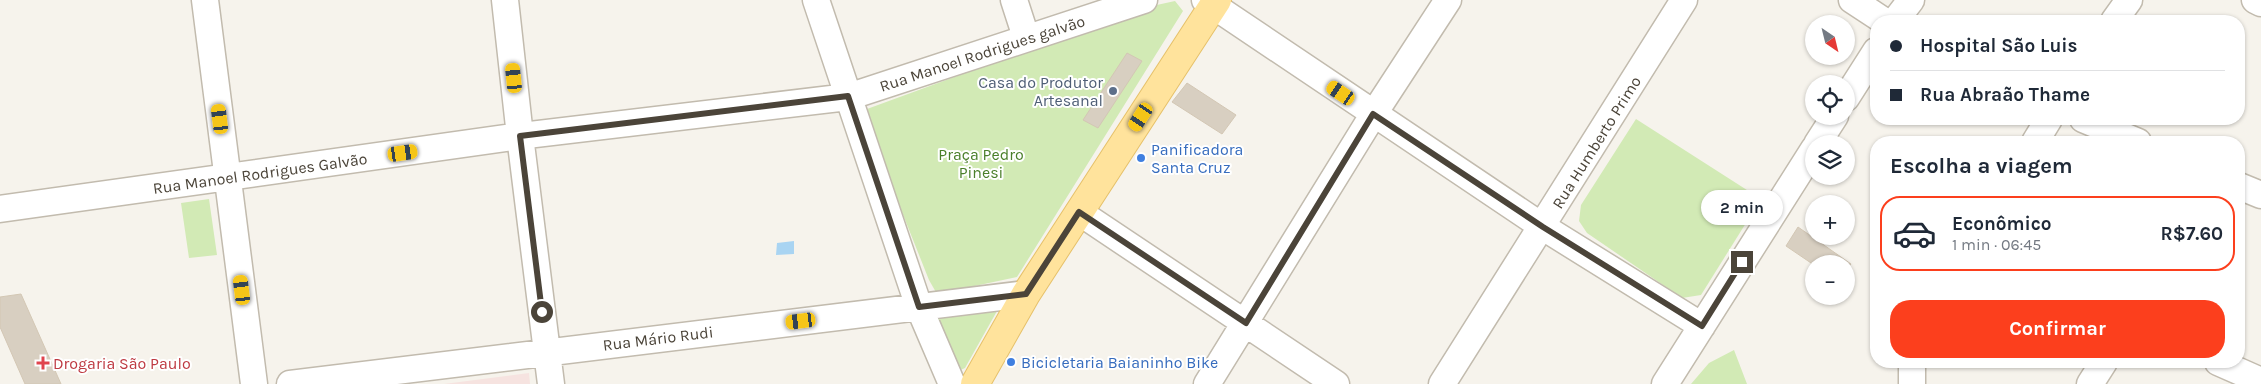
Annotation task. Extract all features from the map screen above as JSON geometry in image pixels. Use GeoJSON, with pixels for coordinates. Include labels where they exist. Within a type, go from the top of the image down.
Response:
{"type":"FeatureCollection","features":[{"type":"Feature","properties":{"kind":"main road"},"geometry":{"type":"LineString","coordinates":[[975,384],[1026,294],[1212,2]]}},
{"type":"Feature","properties":{"kind":"street"},"geometry":{"type":"LineString","coordinates":[[205,0],[254,384]]}},
{"type":"Feature","properties":{"kind":"street"},"geometry":{"type":"LineString","coordinates":[[505,0],[550,384]]}},
{"type":"Feature","properties":{"kind":"street"},"geometry":{"type":"LineString","coordinates":[[816,0],[919,307],[952,384]]}},
{"type":"Feature","properties":{"kind":"street"},"geometry":{"type":"LineString","coordinates":[[1014,0],[1026,38]]}},
{"type":"Feature","properties":{"kind":"street","name":"Rua Manoel Rodrigues galvão"},"geometry":{"type":"LineString","coordinates":[[848,96],[1144,0]]}},
{"type":"Feature","properties":{"kind":"street"},"geometry":{"type":"LineString","coordinates":[[1207,384],[1373,114],[1448,0]]}},
{"type":"Feature","properties":{"kind":"street","name":"Rua Humberto Primo"},"geometry":{"type":"LineString","coordinates":[[1442,384],[1543,227],[1684,0]]}},
{"type":"Feature","properties":{"kind":"street"},"geometry":{"type":"LineString","coordinates":[[1852,0],[1875,15]]}},
{"type":"Feature","properties":{"kind":"street"},"geometry":{"type":"LineString","coordinates":[[1900,15],[1911,0]]}},
{"type":"Feature","properties":{"kind":"street"},"geometry":{"type":"LineString","coordinates":[[2118,15],[2129,0]]}},
{"type":"Feature","properties":{"kind":"street"},"geometry":{"type":"LineString","coordinates":[[2255,0],[2261,2]]}},
{"type":"Feature","properties":{"kind":"street"},"geometry":{"type":"LineString","coordinates":[[1212,2],[1373,114],[1543,227],[1702,326]]}},
{"type":"Feature","properties":{"kind":"street"},"geometry":{"type":"LineString","coordinates":[[1855,84],[1870,60]]}},
{"type":"Feature","properties":{"kind":"street","name":"Rua Manoel Rodrigues Galvão"},"geometry":{"type":"LineString","coordinates":[[0,209],[520,136],[848,96]]}},
{"type":"Feature","properties":{"kind":"street"},"geometry":{"type":"LineString","coordinates":[[2038,136],[2045,125]]}},
{"type":"Feature","properties":{"kind":"street"},"geometry":{"type":"LineString","coordinates":[[2097,125],[2124,136]]}},
{"type":"Feature","properties":{"kind":"street"},"geometry":{"type":"LineString","coordinates":[[1666,384],[1805,163]]}},
{"type":"Feature","properties":{"kind":"street"},"geometry":{"type":"LineString","coordinates":[[2245,188],[2261,195]]}},
{"type":"Feature","properties":{"kind":"street"},"geometry":{"type":"LineString","coordinates":[[1079,212],[1336,384]]}},
{"type":"Feature","properties":{"kind":"street","name":"Rua Mário Rudi"},"geometry":{"type":"LineString","coordinates":[[290,384],[547,351],[1026,294]]}},
{"type":"Feature","properties":{"kind":"street"},"geometry":{"type":"LineString","coordinates":[[1912,368],[1912,384]]}},
{"type":"Feature","properties":{"kind":"street"},"geometry":{"type":"LineString","coordinates":[[2090,384],[2100,368]]}},
{"type":"Feature","properties":{"kind":"street"},"geometry":{"type":"LineString","coordinates":[[2232,368],[2261,381]]}},
{"type":"Feature","properties":{"kind":"shaded area"},"geometry":{"type":"Polygon","coordinates":[[[529,373],[530,384],[444,384],[529,373]]]}},
{"type":"Feature","properties":{"kind":"green space","name":"Praça Pedro Pinesi"},"geometry":{"type":"Polygon","coordinates":[[[1175,1],[1183,11],[1017,277],[937,294],[929,280],[896,197],[867,109],[1143,8],[1175,1]]]}},
{"type":"Feature","properties":{"kind":"green space"},"geometry":{"type":"Polygon","coordinates":[[[1636,119],[1761,199],[1701,295],[1682,298],[1587,233],[1579,221],[1581,205],[1636,119]]]}},
{"type":"Feature","properties":{"kind":"green space"},"geometry":{"type":"Polygon","coordinates":[[[209,199],[217,255],[189,258],[181,203],[209,199]]]}},
{"type":"Feature","properties":{"kind":"green space"},"geometry":{"type":"Polygon","coordinates":[[[997,311],[965,368],[958,371],[936,317],[997,311]]]}},
{"type":"Feature","properties":{"kind":"green space"},"geometry":{"type":"Polygon","coordinates":[[[1734,350],[1747,384],[1691,384],[1709,363],[1734,350]]]}},
{"type":"Feature","properties":{"kind":"water"},"geometry":{"type":"Polygon","coordinates":[[[794,241],[794,254],[776,255],[777,243],[794,241]]]}},
{"type":"Feature","properties":{"kind":"building","name":"Casa do Produtor Artesanal"},"geometry":{"type":"Polygon","coordinates":[[[1127,53],[1142,61],[1098,128],[1083,120],[1127,53]]]}},
{"type":"Feature","properties":{"kind":"building"},"geometry":{"type":"Polygon","coordinates":[[[1187,83],[1236,115],[1222,134],[1172,102],[1187,83]]]}},
{"type":"Feature","properties":{"kind":"building"},"geometry":{"type":"Polygon","coordinates":[[[1798,227],[1805,232],[1805,245],[1824,245],[1838,255],[1805,255],[1805,259],[1786,246],[1798,227]]]}},
{"type":"Feature","properties":{"kind":"building"},"geometry":{"type":"Polygon","coordinates":[[[21,294],[61,384],[25,384],[0,327],[0,297],[21,294]]]}},
{"type":"Feature","properties":{"kind":"place","name":"Casa do Produtor Artesanal"},"geometry":{"type":"Point","coordinates":[1113,91]}},
{"type":"Feature","properties":{"kind":"place","name":"Panificadora Santa Cruz"},"geometry":{"type":"Point","coordinates":[1141,158]}},
{"type":"Feature","properties":{"kind":"place","name":"Bicicletaria Baianinho Bike"},"geometry":{"type":"Point","coordinates":[1011,362]}},
{"type":"Feature","properties":{"kind":"place","name":"Drogaria São Paulo"},"geometry":{"type":"Point","coordinates":[43,363]}},
{"type":"Feature","properties":{"kind":"route"},"geometry":{"type":"LineString","coordinates":[[542,312],[520,136],[848,96],[919,307],[1026,294],[1079,212],[1246,323],[1373,114],[1543,227],[1702,326],[1742,262]]}}]}
